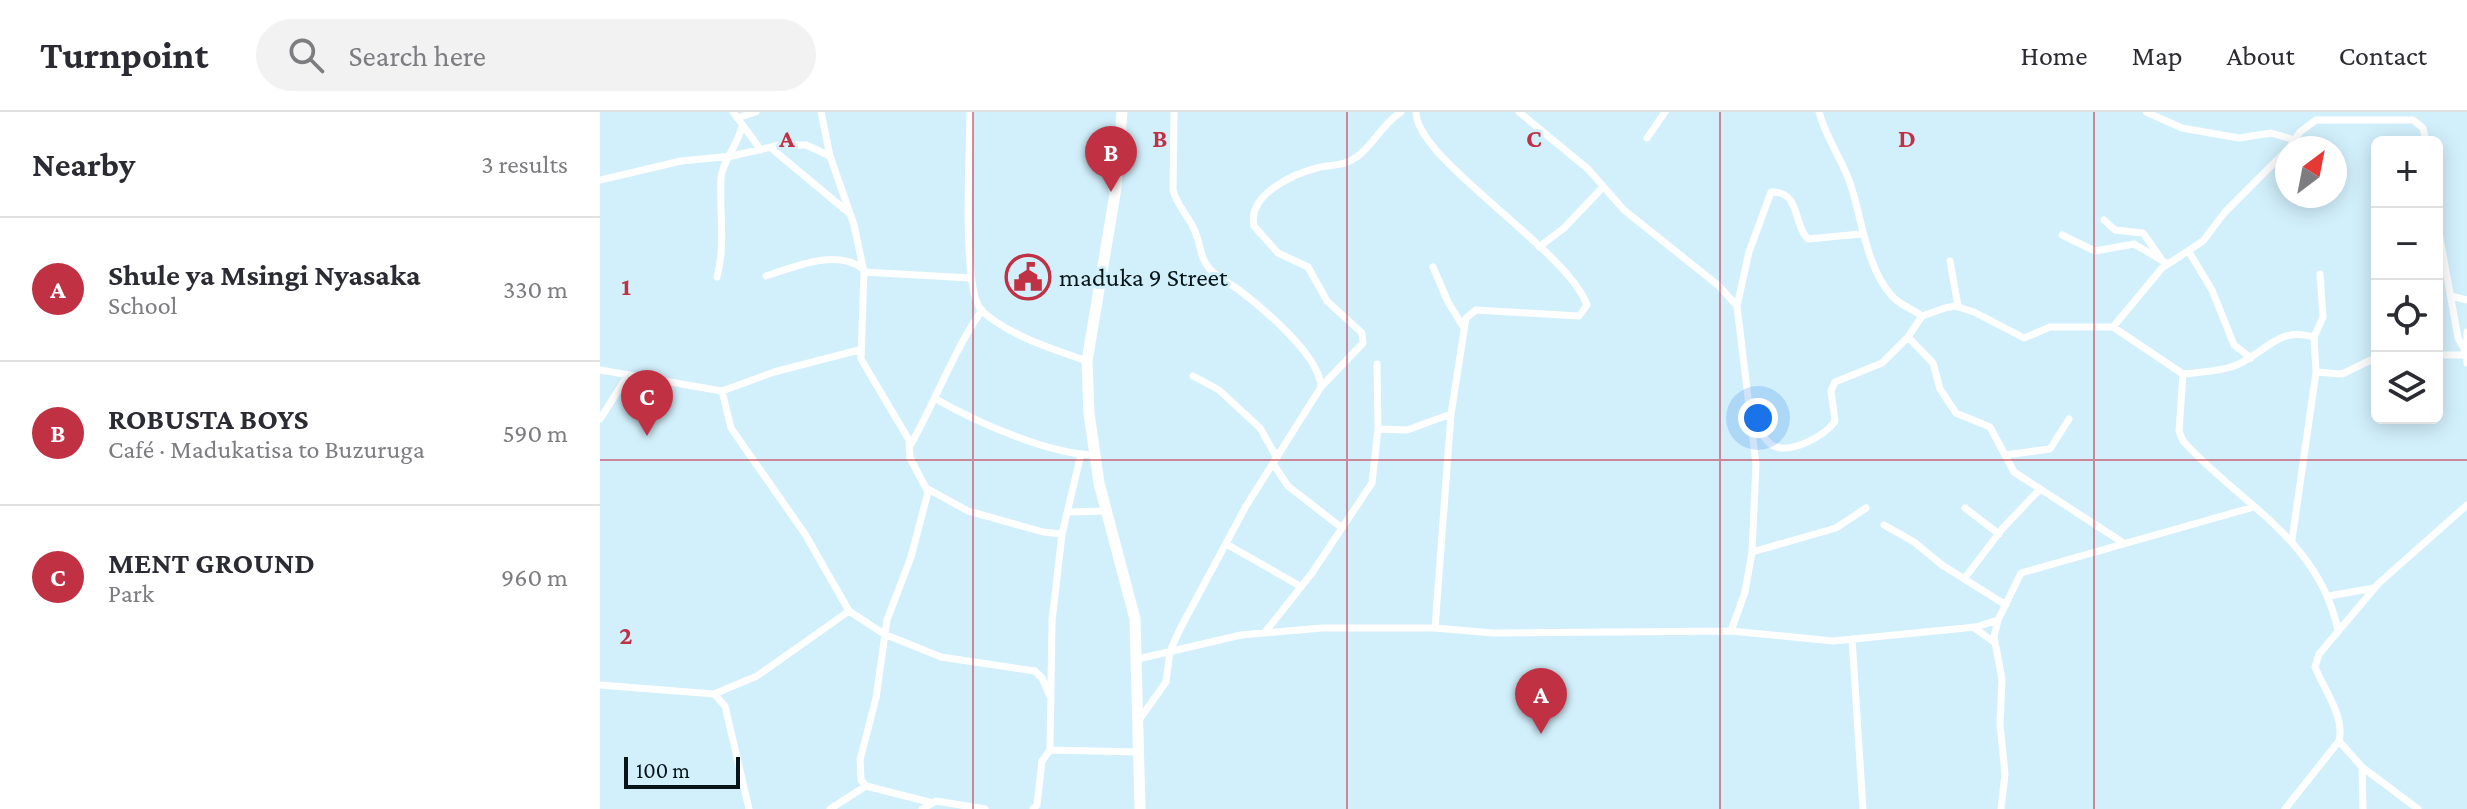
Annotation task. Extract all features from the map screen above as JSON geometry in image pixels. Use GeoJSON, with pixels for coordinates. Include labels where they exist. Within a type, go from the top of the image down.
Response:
{"type":"FeatureCollection","features":[{"type":"Feature","properties":{"kind":"main road"},"geometry":{"type":"LineString","coordinates":[[1122,112],[1116,188],[1087,361],[1094,455],[1131,593],[1138,659],[1140,809]]}},
{"type":"Feature","properties":{"kind":"street"},"geometry":{"type":"LineString","coordinates":[[756,112],[735,115],[761,150]]}},
{"type":"Feature","properties":{"kind":"street"},"geometry":{"type":"LineString","coordinates":[[821,112],[830,156],[850,214],[864,270],[865,315],[859,350],[911,444]]}},
{"type":"Feature","properties":{"kind":"street"},"geometry":{"type":"LineString","coordinates":[[970,112],[970,278],[973,296],[982,310],[1025,336],[1087,361]]}},
{"type":"Feature","properties":{"kind":"street"},"geometry":{"type":"LineString","coordinates":[[1174,112],[1173,190],[1176,201],[1195,231],[1202,258],[1210,270],[1253,301],[1303,348],[1319,370],[1321,387]]}},
{"type":"Feature","properties":{"kind":"street"},"geometry":{"type":"LineString","coordinates":[[1138,721],[1166,682],[1170,651],[1197,594],[1228,545],[1241,516],[1321,387],[1360,348],[1362,333],[1327,301],[1308,267],[1285,258],[1267,244],[1254,226],[1256,208],[1268,192],[1301,174],[1315,168],[1338,167],[1358,156],[1382,126],[1401,112]]}},
{"type":"Feature","properties":{"kind":"street"},"geometry":{"type":"LineString","coordinates":[[1416,112],[1419,126],[1455,174],[1489,198],[1539,247],[1581,293],[1587,305],[1579,316],[1476,310],[1466,318],[1451,414],[1435,628]]}},
{"type":"Feature","properties":{"kind":"street"},"geometry":{"type":"LineString","coordinates":[[1519,112],[1588,169],[1664,245],[1719,286],[1737,306]]}},
{"type":"Feature","properties":{"kind":"street"},"geometry":{"type":"LineString","coordinates":[[1819,112],[1829,144],[1848,176],[1861,234],[1891,296],[1922,316]]}},
{"type":"Feature","properties":{"kind":"street"},"geometry":{"type":"LineString","coordinates":[[2146,112],[2182,128],[2201,128],[2239,138],[2271,133],[2281,136]]}},
{"type":"Feature","properties":{"kind":"street"},"geometry":{"type":"LineString","coordinates":[[2320,112],[2329,121]]}},
{"type":"Feature","properties":{"kind":"street"},"geometry":{"type":"LineString","coordinates":[[1647,138],[1663,113]]}},
{"type":"Feature","properties":{"kind":"street"},"geometry":{"type":"LineString","coordinates":[[2298,136],[2309,124],[2412,116],[2423,128],[2425,136]]}},
{"type":"Feature","properties":{"kind":"street"},"geometry":{"type":"LineString","coordinates":[[717,277],[723,250],[722,172],[732,156],[742,126]]}},
{"type":"Feature","properties":{"kind":"street"},"geometry":{"type":"LineString","coordinates":[[600,180],[681,161],[771,148],[806,145],[830,156]]}},
{"type":"Feature","properties":{"kind":"street"},"geometry":{"type":"LineString","coordinates":[[771,148],[850,214]]}},
{"type":"Feature","properties":{"kind":"street"},"geometry":{"type":"LineString","coordinates":[[2113,327],[2164,261],[2189,252],[2275,163]]}},
{"type":"Feature","properties":{"kind":"street"},"geometry":{"type":"LineString","coordinates":[[1539,247],[1564,228],[1603,187]]}},
{"type":"Feature","properties":{"kind":"street"},"geometry":{"type":"LineString","coordinates":[[1731,631],[1745,592],[1752,552],[1756,464],[1737,306],[1749,252],[1771,192],[1778,192],[1792,202],[1808,239],[1861,234]]}},
{"type":"Feature","properties":{"kind":"street"},"geometry":{"type":"LineString","coordinates":[[2104,220],[2115,230],[2143,233],[2164,261]]}},
{"type":"Feature","properties":{"kind":"street"},"geometry":{"type":"LineString","coordinates":[[2062,235],[2095,251],[2134,244],[2164,261]]}},
{"type":"Feature","properties":{"kind":"street"},"geometry":{"type":"LineString","coordinates":[[2189,252],[2212,290],[2234,345],[2251,358]]}},
{"type":"Feature","properties":{"kind":"street"},"geometry":{"type":"LineString","coordinates":[[2443,253],[2458,338],[2466,354]]}},
{"type":"Feature","properties":{"kind":"street"},"geometry":{"type":"LineString","coordinates":[[766,276],[807,262],[851,261],[864,270],[970,278]]}},
{"type":"Feature","properties":{"kind":"street"},"geometry":{"type":"LineString","coordinates":[[1950,261],[1958,306]]}},
{"type":"Feature","properties":{"kind":"street"},"geometry":{"type":"LineString","coordinates":[[1433,267],[1448,302],[1464,328]]}},
{"type":"Feature","properties":{"kind":"street"},"geometry":{"type":"LineString","coordinates":[[2292,540],[2316,372],[2314,337],[2323,317],[2320,274]]}},
{"type":"Feature","properties":{"kind":"street"},"geometry":{"type":"LineString","coordinates":[[2451,296],[2467,300]]}},
{"type":"Feature","properties":{"kind":"street"},"geometry":{"type":"LineString","coordinates":[[1769,444],[1796,447],[1830,429],[1835,421],[1831,391],[1835,382],[1882,363],[1908,337],[1922,316],[1958,306],[2024,338],[2050,327],[2113,327],[2183,374],[2228,368],[2251,358],[2281,335],[2299,333],[2314,337]]}},
{"type":"Feature","properties":{"kind":"street"},"geometry":{"type":"LineString","coordinates":[[982,310],[954,356],[936,399],[911,444],[910,458],[928,489],[968,511],[1043,532],[1062,534]]}},
{"type":"Feature","properties":{"kind":"street"},"geometry":{"type":"LineString","coordinates":[[2467,332],[2467,363]]}},
{"type":"Feature","properties":{"kind":"street"},"geometry":{"type":"LineString","coordinates":[[1908,337],[1933,363],[1948,403],[1963,418],[1990,427],[2014,472],[2122,542]]}},
{"type":"Feature","properties":{"kind":"street"},"geometry":{"type":"LineString","coordinates":[[600,370],[722,391],[774,372],[859,350]]}},
{"type":"Feature","properties":{"kind":"street"},"geometry":{"type":"LineString","coordinates":[[2443,355],[2466,354]]}},
{"type":"Feature","properties":{"kind":"street"},"geometry":{"type":"LineString","coordinates":[[2316,372],[2342,374],[2371,360]]}},
{"type":"Feature","properties":{"kind":"street"},"geometry":{"type":"LineString","coordinates":[[1266,631],[1372,483],[1378,429],[1377,364]]}},
{"type":"Feature","properties":{"kind":"street"},"geometry":{"type":"LineString","coordinates":[[2183,374],[2179,431],[2183,441],[2292,540],[2329,596],[2338,630]]}},
{"type":"Feature","properties":{"kind":"street"},"geometry":{"type":"LineString","coordinates":[[600,419],[628,375]]}},
{"type":"Feature","properties":{"kind":"street"},"geometry":{"type":"LineString","coordinates":[[1193,376],[1219,390],[1260,428],[1288,486],[1342,528]]}},
{"type":"Feature","properties":{"kind":"street"},"geometry":{"type":"LineString","coordinates":[[722,391],[731,428],[805,534],[849,611],[884,634],[941,657],[1035,671],[1042,678],[1050,696]]}},
{"type":"Feature","properties":{"kind":"street"},"geometry":{"type":"LineString","coordinates":[[936,399],[966,415],[1081,454],[1094,455]]}},
{"type":"Feature","properties":{"kind":"street"},"geometry":{"type":"LineString","coordinates":[[1378,429],[1407,430],[1451,414]]}},
{"type":"Feature","properties":{"kind":"street"},"geometry":{"type":"LineString","coordinates":[[1751,415],[1769,444]]}},
{"type":"Feature","properties":{"kind":"street"},"geometry":{"type":"LineString","coordinates":[[2005,455],[2050,449],[2069,419]]}},
{"type":"Feature","properties":{"kind":"street"},"geometry":{"type":"LineString","coordinates":[[1756,464],[1769,444]]}},
{"type":"Feature","properties":{"kind":"street"},"geometry":{"type":"LineString","coordinates":[[1035,808],[1042,761],[1050,750],[1052,621],[1062,534],[1081,454]]}},
{"type":"Feature","properties":{"kind":"street"},"geometry":{"type":"LineString","coordinates":[[866,786],[859,772],[860,760],[876,698],[884,634],[917,537],[928,489]]}},
{"type":"Feature","properties":{"kind":"street"},"geometry":{"type":"LineString","coordinates":[[1964,579],[2039,490]]}},
{"type":"Feature","properties":{"kind":"street"},"geometry":{"type":"LineString","coordinates":[[2285,809],[2339,741],[2341,721],[2315,667],[2319,654],[2375,588],[2467,505]]}},
{"type":"Feature","properties":{"kind":"street"},"geometry":{"type":"LineString","coordinates":[[2001,809],[2005,774],[2000,724],[2002,679],[1995,642],[1998,620],[2016,581],[2029,569],[2254,507]]}},
{"type":"Feature","properties":{"kind":"street"},"geometry":{"type":"LineString","coordinates":[[1752,552],[1836,528],[1866,508]]}},
{"type":"Feature","properties":{"kind":"street"},"geometry":{"type":"LineString","coordinates":[[1965,508],[1999,534]]}},
{"type":"Feature","properties":{"kind":"street"},"geometry":{"type":"LineString","coordinates":[[1068,512],[1107,511]]}},
{"type":"Feature","properties":{"kind":"street"},"geometry":{"type":"LineString","coordinates":[[1884,525],[2006,605]]}},
{"type":"Feature","properties":{"kind":"street"},"geometry":{"type":"LineString","coordinates":[[1228,545],[1300,586]]}},
{"type":"Feature","properties":{"kind":"street"},"geometry":{"type":"LineString","coordinates":[[2329,596],[2375,588]]}},
{"type":"Feature","properties":{"kind":"street"},"geometry":{"type":"LineString","coordinates":[[600,685],[714,694],[731,689],[757,676],[849,611]]}},
{"type":"Feature","properties":{"kind":"street"},"geometry":{"type":"LineString","coordinates":[[1138,659],[1266,631],[1435,628],[1493,633],[1731,631],[1833,641],[1973,627],[1998,620]]}},
{"type":"Feature","properties":{"kind":"street"},"geometry":{"type":"LineString","coordinates":[[1973,627],[1995,642]]}},
{"type":"Feature","properties":{"kind":"street"},"geometry":{"type":"LineString","coordinates":[[1852,639],[1863,809]]}},
{"type":"Feature","properties":{"kind":"street"},"geometry":{"type":"LineString","coordinates":[[724,704],[731,689]]}},
{"type":"Feature","properties":{"kind":"street"},"geometry":{"type":"LineString","coordinates":[[714,694],[724,704],[749,809]]}},
{"type":"Feature","properties":{"kind":"street"},"geometry":{"type":"LineString","coordinates":[[2339,741],[2362,767],[2418,809]]}},
{"type":"Feature","properties":{"kind":"street"},"geometry":{"type":"LineString","coordinates":[[1050,750],[1138,752]]}},
{"type":"Feature","properties":{"kind":"street"},"geometry":{"type":"LineString","coordinates":[[2362,767],[2363,809]]}},
{"type":"Feature","properties":{"kind":"street"},"geometry":{"type":"LineString","coordinates":[[830,809],[866,786],[929,802],[985,809]]}},
{"type":"Feature","properties":{"kind":"street"},"geometry":{"type":"LineString","coordinates":[[922,809],[929,802]]}},
{"type":"Feature","properties":{"kind":"place","name":"ROBUSTA BOYS"},"geometry":{"type":"Point","coordinates":[1111,192]}},
{"type":"Feature","properties":{"kind":"place","name":"maduka 9 Street"},"geometry":{"type":"Point","coordinates":[1028,277]}},
{"type":"Feature","properties":{"kind":"place","name":"MENT GROUND"},"geometry":{"type":"Point","coordinates":[647,436]}},
{"type":"Feature","properties":{"kind":"place","name":"Shule ya Msingi Nyasaka"},"geometry":{"type":"Point","coordinates":[1541,734]}}]}
